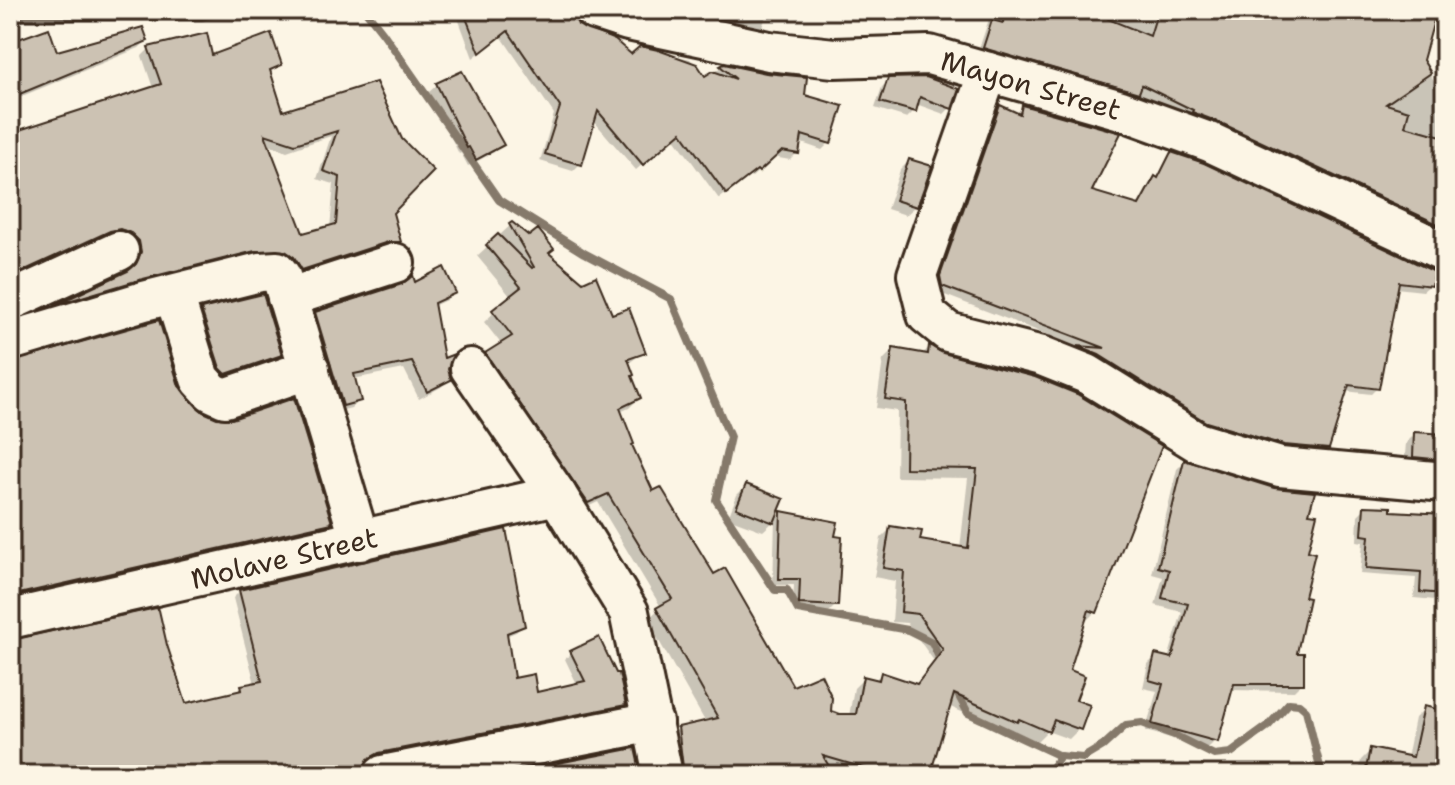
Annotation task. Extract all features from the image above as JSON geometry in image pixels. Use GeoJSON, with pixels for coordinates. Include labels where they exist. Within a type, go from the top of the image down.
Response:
{"type":"FeatureCollection","features":[{"type":"Feature","properties":{"kind":"street","name":"Mayon Street"},"geometry":{"type":"LineString","coordinates":[[594,10],[617,18],[769,51],[834,58],[929,55],[1121,110],[1212,143],[1445,252]]}},
{"type":"Feature","properties":{"kind":"street"},"geometry":{"type":"LineString","coordinates":[[988,72],[917,275],[927,315],[948,332],[1042,356],[1087,374],[1197,442],[1280,467],[1445,482]]}},
{"type":"Feature","properties":{"kind":"street"},"geometry":{"type":"LineString","coordinates":[[10,301],[119,251]]}},
{"type":"Feature","properties":{"kind":"street"},"geometry":{"type":"LineString","coordinates":[[287,298],[395,263]]}},
{"type":"Feature","properties":{"kind":"street"},"geometry":{"type":"LineString","coordinates":[[10,341],[144,301],[260,272],[277,271],[310,369],[360,541]]}},
{"type":"Feature","properties":{"kind":"street"},"geometry":{"type":"LineString","coordinates":[[174,295],[200,379],[212,392],[225,398],[310,369]]}},
{"type":"Feature","properties":{"kind":"street"},"geometry":{"type":"LineString","coordinates":[[470,368],[557,495],[629,612],[663,775]]}},
{"type":"Feature","properties":{"kind":"street","name":"Molave Street"},"geometry":{"type":"LineString","coordinates":[[10,619],[557,495]]}},
{"type":"Feature","properties":{"kind":"street"},"geometry":{"type":"LineString","coordinates":[[383,775],[653,722]]}},
{"type":"Feature","properties":{"kind":"building"},"geometry":{"type":"Polygon","coordinates":[[[463,10],[573,10],[578,25],[615,40],[631,54],[640,46],[658,50],[697,64],[705,76],[713,71],[736,79],[720,66],[724,64],[807,77],[805,95],[843,106],[831,144],[802,135],[799,154],[782,151],[759,172],[757,170],[726,194],[681,132],[643,165],[598,111],[582,165],[545,154],[560,107],[508,31],[480,53],[463,10]]]}},
{"type":"Feature","properties":{"kind":"building"},"geometry":{"type":"Polygon","coordinates":[[[1004,10],[1110,10],[1108,19],[1150,36],[1158,10],[1437,10],[1423,60],[1431,73],[1386,104],[1409,111],[1405,126],[1445,137],[1445,216],[1442,226],[1192,112],[1142,85],[1139,93],[983,48],[992,20],[1003,23],[1004,10]]]}},
{"type":"Feature","properties":{"kind":"building"},"geometry":{"type":"Polygon","coordinates":[[[143,27],[148,41],[10,98],[10,42],[49,28],[57,51],[143,27]]]}},
{"type":"Feature","properties":{"kind":"building"},"geometry":{"type":"Polygon","coordinates":[[[207,33],[212,55],[271,33],[282,65],[270,70],[283,111],[376,82],[402,139],[434,171],[393,213],[401,242],[388,242],[302,270],[294,257],[285,251],[255,251],[55,305],[128,271],[136,264],[141,252],[139,241],[131,233],[120,229],[10,277],[10,133],[161,84],[148,47],[207,33]],[[337,131],[295,144],[265,134],[303,233],[336,224],[340,177],[323,171],[337,131]]]}},
{"type":"Feature","properties":{"kind":"building"},"geometry":{"type":"Polygon","coordinates":[[[462,71],[504,145],[476,160],[467,148],[436,83],[462,71]]]}},
{"type":"Feature","properties":{"kind":"building"},"geometry":{"type":"Polygon","coordinates":[[[926,77],[959,89],[952,109],[920,97],[916,112],[880,102],[888,78],[926,77]]]}},
{"type":"Feature","properties":{"kind":"building"},"geometry":{"type":"Polygon","coordinates":[[[1000,105],[1020,114],[1022,105],[1121,133],[1092,191],[1139,205],[1171,152],[1204,163],[1435,272],[1432,286],[1399,282],[1379,389],[1349,385],[1329,449],[1284,445],[1206,422],[1099,355],[1077,346],[1105,348],[942,286],[940,276],[1000,105]]]}},
{"type":"Feature","properties":{"kind":"building"},"geometry":{"type":"Polygon","coordinates":[[[909,159],[932,166],[917,207],[895,200],[909,159]]]}},
{"type":"Feature","properties":{"kind":"building"},"geometry":{"type":"Polygon","coordinates":[[[512,222],[529,236],[538,229],[554,249],[549,253],[583,282],[596,276],[612,314],[629,308],[646,353],[628,359],[641,398],[620,408],[632,445],[653,491],[661,487],[714,574],[725,568],[793,686],[821,674],[832,698],[831,711],[839,714],[856,714],[863,676],[879,680],[881,672],[917,684],[943,650],[918,614],[901,612],[904,571],[883,568],[890,526],[922,531],[920,540],[968,548],[977,469],[905,468],[906,402],[885,399],[893,348],[928,354],[929,345],[943,353],[1035,377],[1077,394],[1162,446],[1097,613],[1089,610],[1070,670],[1085,676],[1076,700],[1090,705],[1081,730],[1054,720],[1049,732],[1019,719],[1017,722],[954,694],[930,775],[888,775],[823,756],[834,775],[684,775],[678,727],[718,718],[656,608],[672,599],[608,494],[588,503],[485,353],[512,336],[492,310],[521,287],[486,245],[498,234],[534,267],[509,224],[512,222]]]}},
{"type":"Feature","properties":{"kind":"building"},"geometry":{"type":"Polygon","coordinates":[[[444,267],[456,293],[434,303],[444,358],[454,354],[448,369],[451,380],[427,392],[412,362],[354,374],[361,401],[343,406],[315,312],[402,284],[413,275],[415,282],[444,267]]]}},
{"type":"Feature","properties":{"kind":"building"},"geometry":{"type":"Polygon","coordinates":[[[263,294],[282,355],[226,374],[220,368],[201,309],[263,294]]]}},
{"type":"Feature","properties":{"kind":"building"},"geometry":{"type":"Polygon","coordinates":[[[159,320],[179,386],[203,412],[217,418],[232,419],[294,398],[332,523],[10,596],[10,362],[159,320]]]}},
{"type":"Feature","properties":{"kind":"building"},"geometry":{"type":"Polygon","coordinates":[[[1414,432],[1445,434],[1443,460],[1413,457],[1414,432]]]}},
{"type":"Feature","properties":{"kind":"building"},"geometry":{"type":"Polygon","coordinates":[[[1184,460],[1274,488],[1315,492],[1309,513],[1317,514],[1308,551],[1315,553],[1304,597],[1309,598],[1297,653],[1304,653],[1304,684],[1234,684],[1218,742],[1152,724],[1163,684],[1149,680],[1155,654],[1172,658],[1188,604],[1162,598],[1169,570],[1158,567],[1184,460]]]}},
{"type":"Feature","properties":{"kind":"building"},"geometry":{"type":"Polygon","coordinates":[[[746,484],[784,499],[774,523],[736,508],[746,484]]]}},
{"type":"Feature","properties":{"kind":"building"},"geometry":{"type":"Polygon","coordinates":[[[1364,506],[1445,514],[1445,594],[1420,592],[1421,572],[1366,568],[1369,536],[1362,535],[1364,506]]]}},
{"type":"Feature","properties":{"kind":"building"},"geometry":{"type":"Polygon","coordinates":[[[781,511],[838,522],[835,536],[842,537],[838,606],[799,604],[800,579],[779,579],[781,511]]]}},
{"type":"Feature","properties":{"kind":"building"},"geometry":{"type":"Polygon","coordinates":[[[506,529],[525,626],[507,633],[514,678],[534,674],[537,692],[585,681],[570,651],[599,637],[616,673],[619,673],[626,705],[379,753],[368,759],[362,770],[339,775],[10,775],[10,640],[156,608],[186,703],[242,690],[241,685],[262,681],[239,590],[506,529]]]}},
{"type":"Feature","properties":{"kind":"building"},"geometry":{"type":"Polygon","coordinates":[[[1424,706],[1445,711],[1445,775],[1365,775],[1370,748],[1413,757],[1424,706]]]}},
{"type":"Feature","properties":{"kind":"building"},"geometry":{"type":"Polygon","coordinates":[[[635,748],[641,775],[497,775],[635,748]]]}},
{"type":"Feature","properties":{"kind":"waterway"},"geometry":{"type":"LineString","coordinates":[[10,20],[26,17],[201,17],[231,10]]}},
{"type":"Feature","properties":{"kind":"waterway"},"geometry":{"type":"LineString","coordinates":[[365,10],[499,200],[584,253],[671,299],[730,437],[716,500],[775,590],[787,590],[798,610],[908,630],[932,642],[942,664]]}},
{"type":"Feature","properties":{"kind":"waterway"},"geometry":{"type":"LineString","coordinates":[[954,687],[968,713],[1060,756],[1083,758],[1103,746],[1126,725],[1142,723],[1214,755],[1231,753],[1268,726],[1289,703],[1299,704],[1306,710],[1322,775]]}},
{"type":"Feature","properties":{"kind":"waterway"},"geometry":{"type":"LineString","coordinates":[[1046,775],[1060,756]]}}]}
